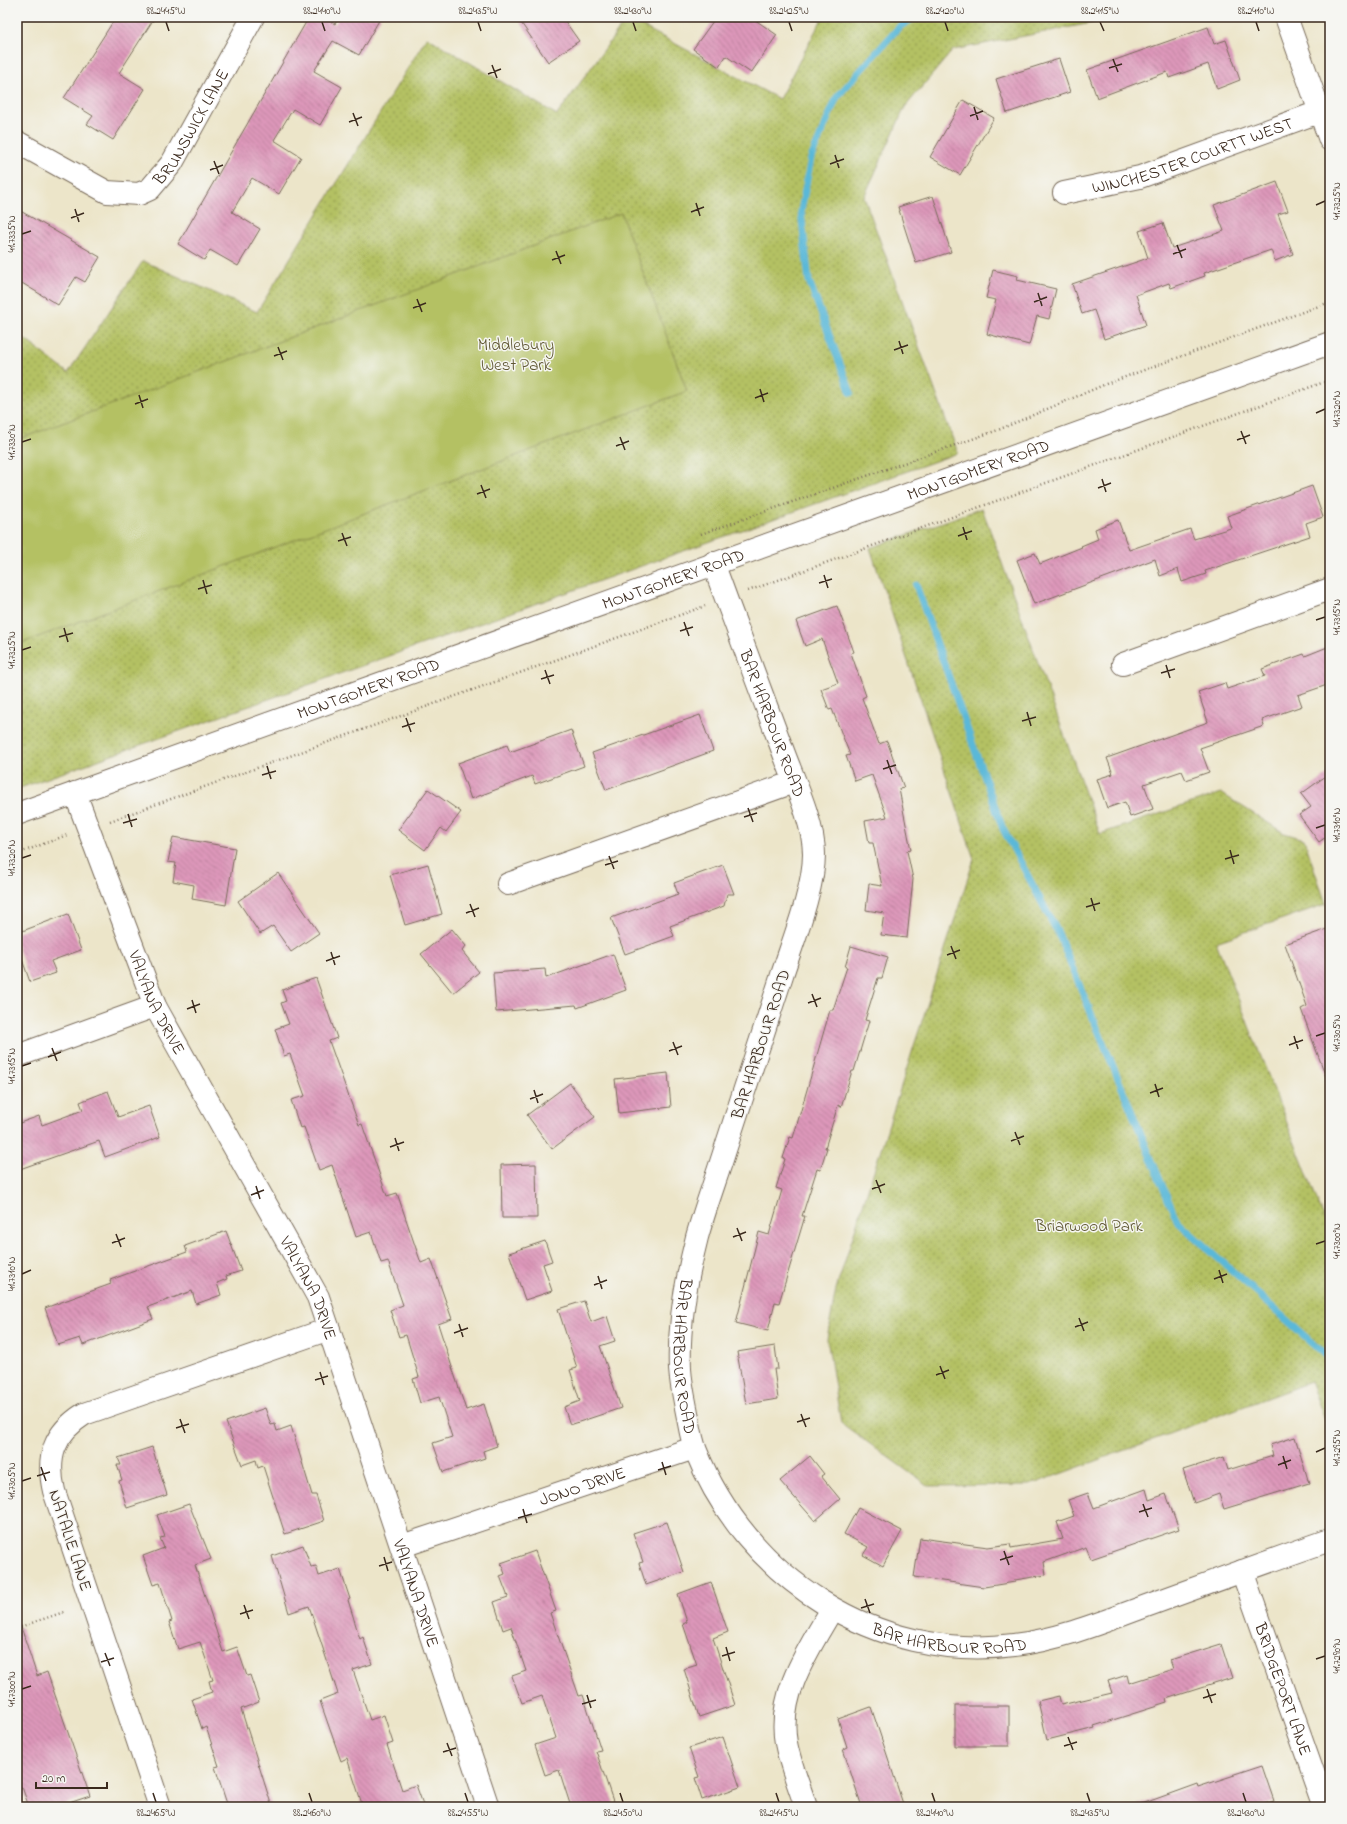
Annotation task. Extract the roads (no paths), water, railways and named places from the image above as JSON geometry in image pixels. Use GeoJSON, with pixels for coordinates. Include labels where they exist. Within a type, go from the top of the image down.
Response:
{"type":"FeatureCollection","features":[{"type":"Feature","properties":{"kind":"street","name":"BRUNSWICK LANE"},"geometry":{"type":"LineString","coordinates":[[17,142],[107,192],[139,194],[150,189],[172,163],[254,17]]}},
{"type":"Feature","properties":{"kind":"street"},"geometry":{"type":"LineString","coordinates":[[1286,17],[1325,110],[1330,140]]}},
{"type":"Feature","properties":{"kind":"street","name":"WINCHESTER COURTT WEST"},"geometry":{"type":"LineString","coordinates":[[1064,193],[1140,177],[1325,110]]}},
{"type":"Feature","properties":{"kind":"street","name":"MONTGOMERY ROAD"},"geometry":{"type":"LineString","coordinates":[[17,814],[713,563],[1330,343]]}},
{"type":"Feature","properties":{"kind":"street","name":"BAR HARBOUR ROAD"},"geometry":{"type":"LineString","coordinates":[[713,563],[813,835],[814,852],[813,872],[798,927],[698,1234],[686,1288],[680,1331],[680,1372],[694,1448],[716,1491],[743,1532],[770,1562],[800,1588],[832,1609],[873,1627],[908,1638],[944,1645],[981,1647],[1011,1646],[1071,1633],[1330,1540]]}},
{"type":"Feature","properties":{"kind":"street"},"geometry":{"type":"LineString","coordinates":[[1123,664],[1330,589]]}},
{"type":"Feature","properties":{"kind":"street"},"geometry":{"type":"LineString","coordinates":[[508,884],[794,782]]}},
{"type":"Feature","properties":{"kind":"street","name":"VALYANA DRIVE"},"geometry":{"type":"LineString","coordinates":[[75,793],[155,1006],[318,1297],[488,1807]]}},
{"type":"Feature","properties":{"kind":"street"},"geometry":{"type":"LineString","coordinates":[[17,1056],[155,1006]]}},
{"type":"Feature","properties":{"kind":"street","name":"NATALIE LANE"},"geometry":{"type":"LineString","coordinates":[[160,1807],[54,1491],[50,1464],[54,1451],[66,1428],[84,1414],[329,1329]]}},
{"type":"Feature","properties":{"kind":"street","name":"JONO DRIVE"},"geometry":{"type":"LineString","coordinates":[[402,1546],[694,1448]]}},
{"type":"Feature","properties":{"kind":"street","name":"BRIDGEPORT LANE"},"geometry":{"type":"LineString","coordinates":[[1242,1571],[1323,1800],[1323,1807]]}},
{"type":"Feature","properties":{"kind":"street"},"geometry":{"type":"LineString","coordinates":[[806,1807],[789,1754],[786,1741],[785,1721],[790,1690],[801,1662],[832,1609]]}},
{"type":"Feature","properties":{"kind":"waterway"},"geometry":{"type":"LineString","coordinates":[[851,393],[809,281],[801,211],[811,158],[837,97],[899,27],[915,17]]}},
{"type":"Feature","properties":{"kind":"waterway"},"geometry":{"type":"LineString","coordinates":[[916,585],[1003,829],[1058,933],[1177,1221],[1330,1359]]}},
{"type":"Feature","properties":{"kind":"park label","name":"Middlebury West Park"},"geometry":{"type":"Point","coordinates":[516,354]}},
{"type":"Feature","properties":{"kind":"park label","name":"Briarwood Park"},"geometry":{"type":"Point","coordinates":[1089,1225]}}]}
